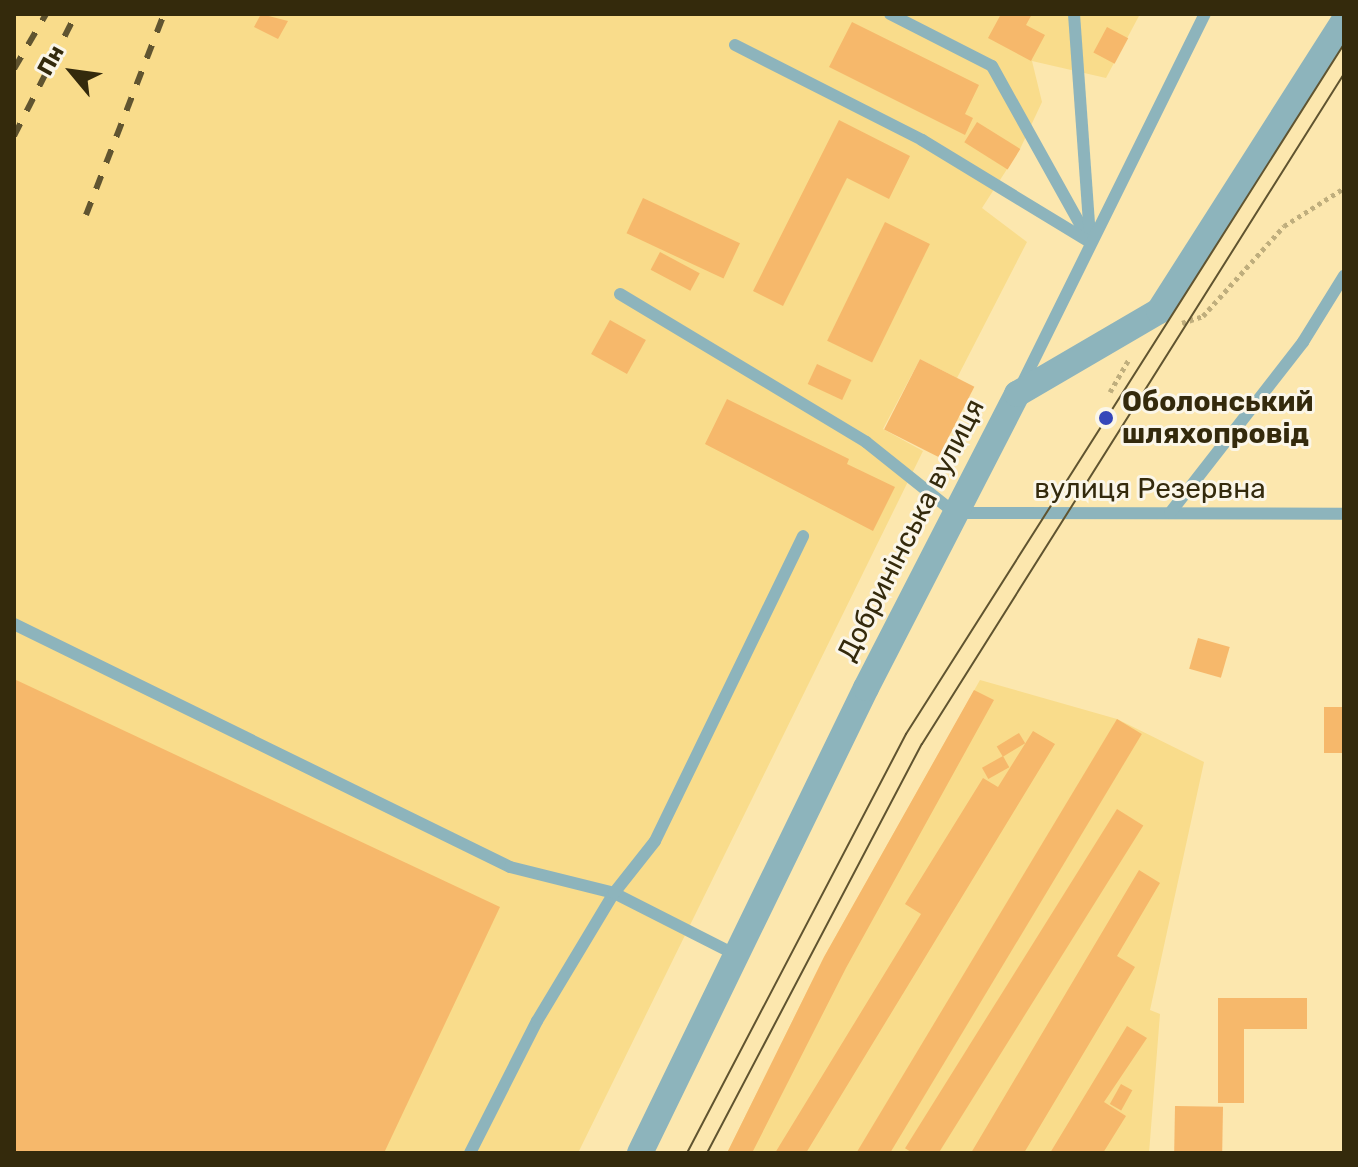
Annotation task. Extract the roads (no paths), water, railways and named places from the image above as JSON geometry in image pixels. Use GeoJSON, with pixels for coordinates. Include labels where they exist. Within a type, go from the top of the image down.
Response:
{"type":"FeatureCollection","features":[{"type":"Feature","properties":{"kind":"street","name":"Добринінська вулиця"},"geometry":{"type":"LineString","coordinates":[[640,1153],[955,513],[1017,394],[1159,311],[1344,21]]}},
{"type":"Feature","properties":{"kind":"lane"},"geometry":{"type":"LineString","coordinates":[[890,14],[992,66],[1090,242]]}},
{"type":"Feature","properties":{"kind":"lane"},"geometry":{"type":"LineString","coordinates":[[1074,14],[1090,242]]}},
{"type":"Feature","properties":{"kind":"lane"},"geometry":{"type":"LineString","coordinates":[[1017,394],[1205,14]]}},
{"type":"Feature","properties":{"kind":"lane"},"geometry":{"type":"LineString","coordinates":[[735,45],[922,140],[1090,242]]}},
{"type":"Feature","properties":{"kind":"lane"},"geometry":{"type":"LineString","coordinates":[[1170,513],[1303,342],[1344,276]]}},
{"type":"Feature","properties":{"kind":"lane"},"geometry":{"type":"LineString","coordinates":[[620,294],[866,442],[955,513]]}},
{"type":"Feature","properties":{"kind":"lane","name":"вулиця Резервна"},"geometry":{"type":"LineString","coordinates":[[955,513],[1344,514]]}},
{"type":"Feature","properties":{"kind":"lane"},"geometry":{"type":"LineString","coordinates":[[470,1153],[537,1021],[614,893],[655,841],[803,536]]}},
{"type":"Feature","properties":{"kind":"lane"},"geometry":{"type":"LineString","coordinates":[[14,624],[510,867],[614,893],[736,955]]}},
{"type":"Feature","properties":{"kind":"tram line"},"geometry":{"type":"LineString","coordinates":[[687,1153],[906,734],[1344,44]]}},
{"type":"Feature","properties":{"kind":"tram line"},"geometry":{"type":"LineString","coordinates":[[707,1153],[922,744],[1344,74]]}},
{"type":"Feature","properties":{"kind":"railway"},"geometry":{"type":"LineString","coordinates":[[14,69],[46,14]]}},
{"type":"Feature","properties":{"kind":"railway"},"geometry":{"type":"LineString","coordinates":[[14,136],[76,14]]}},
{"type":"Feature","properties":{"kind":"railway"},"geometry":{"type":"LineString","coordinates":[[86,215],[164,14]]}},
{"type":"Feature","properties":{"kind":"place","name":"Оболонський шляхопровід"},"geometry":{"type":"Point","coordinates":[1106,418]}}]}
